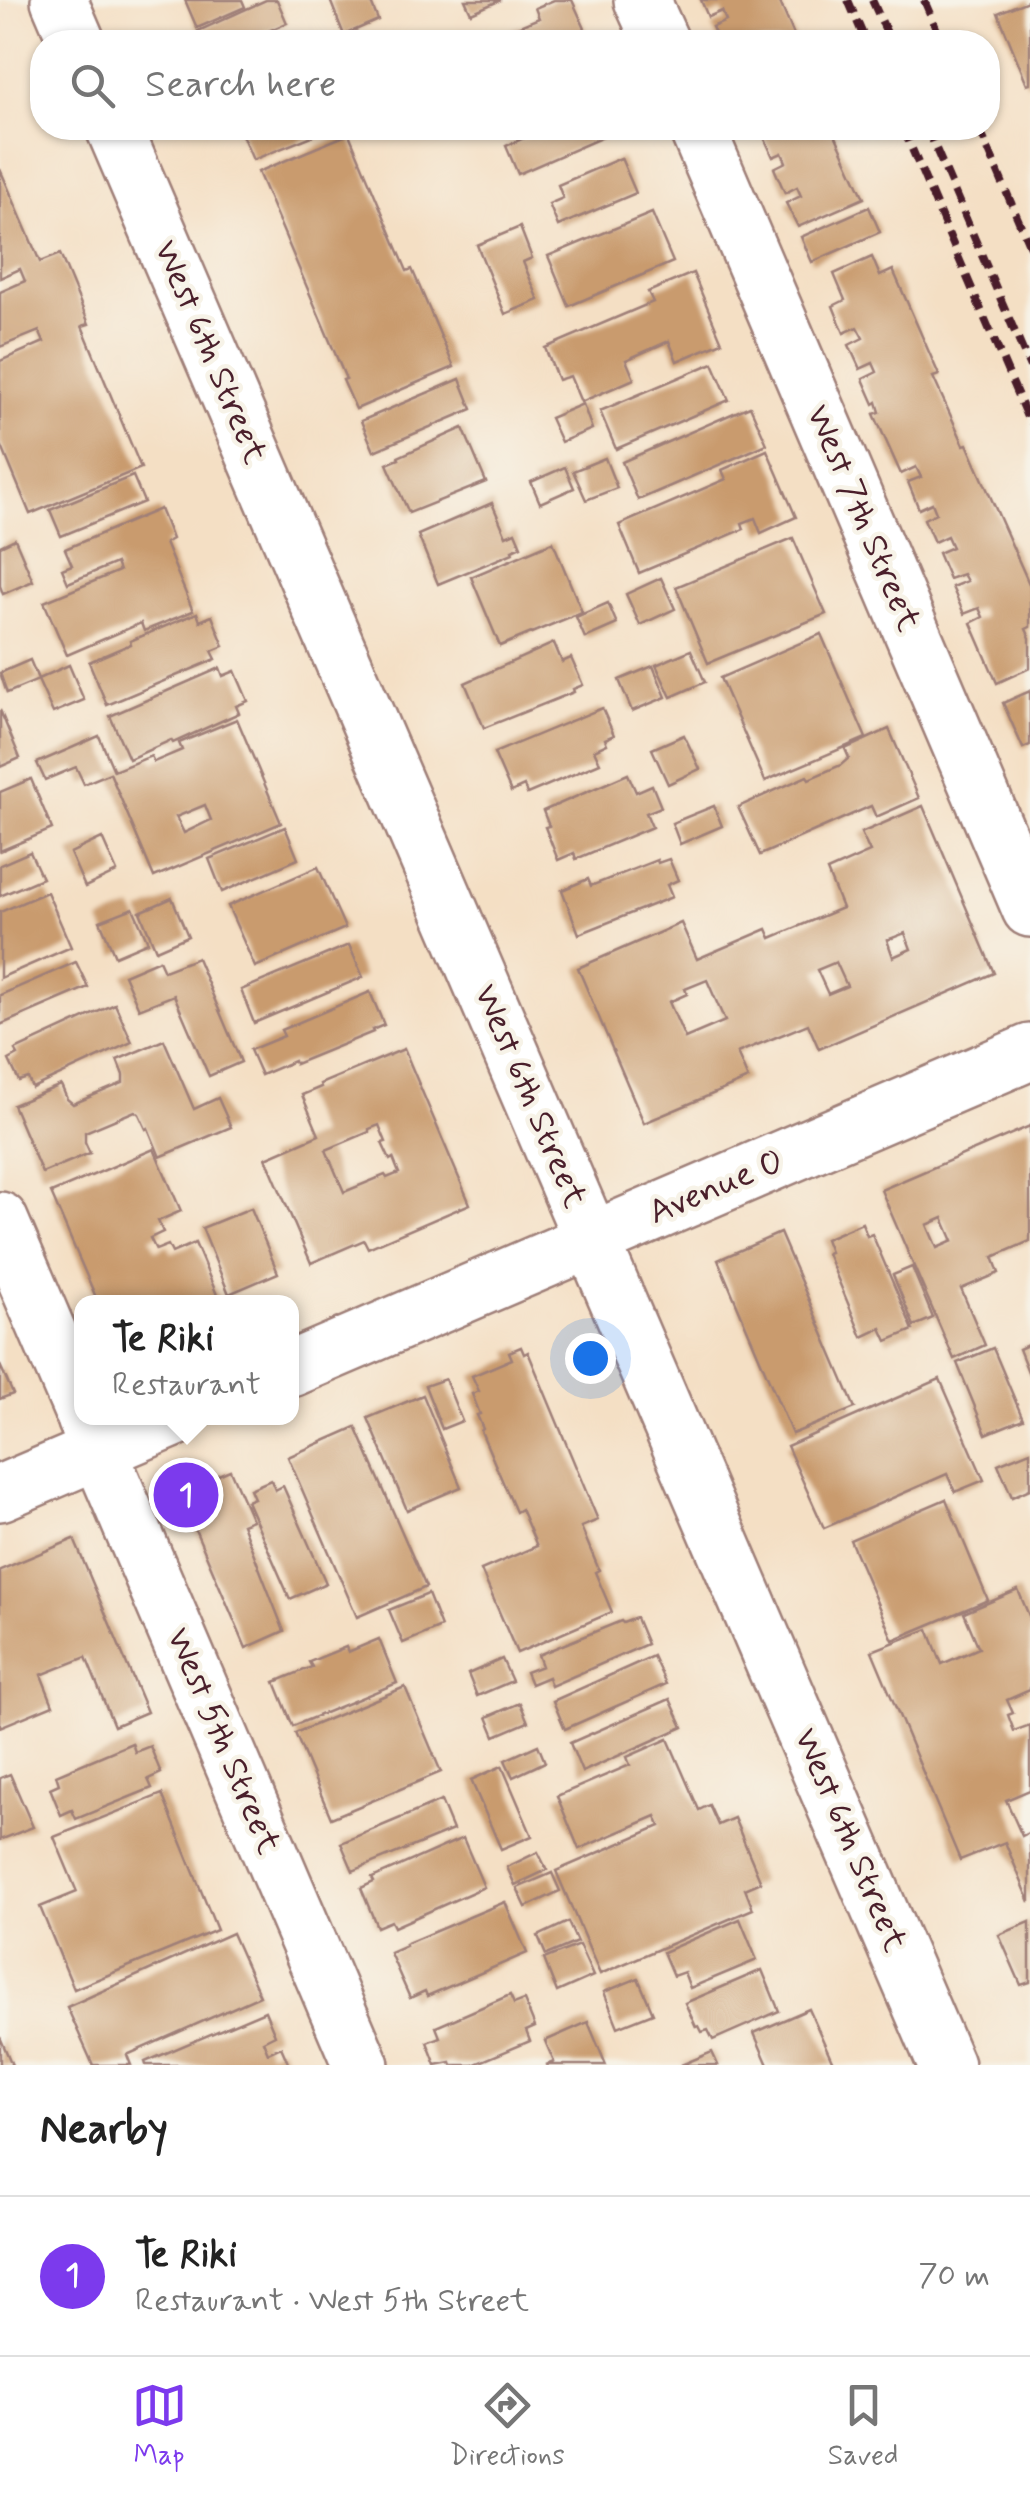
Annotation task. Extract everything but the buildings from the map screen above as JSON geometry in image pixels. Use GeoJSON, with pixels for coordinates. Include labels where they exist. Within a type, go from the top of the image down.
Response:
{"type":"FeatureCollection","features":[{"type":"Feature","properties":{"kind":"street"},"geometry":{"type":"LineString","coordinates":[[59,0],[72,30]]}},
{"type":"Feature","properties":{"kind":"street"},"geometry":{"type":"LineString","coordinates":[[642,0],[655,30]]}},
{"type":"Feature","properties":{"kind":"street","name":"West 6th Street"},"geometry":{"type":"LineString","coordinates":[[119,140],[946,2065]]}},
{"type":"Feature","properties":{"kind":"street","name":"West 7th Street"},"geometry":{"type":"LineString","coordinates":[[702,140],[1030,909]]}},
{"type":"Feature","properties":{"kind":"street","name":"Avenue O"},"geometry":{"type":"LineString","coordinates":[[299,1366],[1030,1052]]}},
{"type":"Feature","properties":{"kind":"street","name":"West 5th Street"},"geometry":{"type":"LineString","coordinates":[[0,1220],[74,1393]]}},
{"type":"Feature","properties":{"kind":"street"},"geometry":{"type":"LineString","coordinates":[[0,1493],[88,1426]]}},
{"type":"Feature","properties":{"kind":"street","name":"West 5th Street"},"geometry":{"type":"LineString","coordinates":[[88,1426],[361,2065]]}},
{"type":"Feature","properties":{"kind":"railway"},"geometry":{"type":"LineString","coordinates":[[848,0],[861,30]]}},
{"type":"Feature","properties":{"kind":"railway"},"geometry":{"type":"LineString","coordinates":[[872,0],[886,30]]}},
{"type":"Feature","properties":{"kind":"railway"},"geometry":{"type":"LineString","coordinates":[[924,0],[937,30]]}},
{"type":"Feature","properties":{"kind":"railway"},"geometry":{"type":"LineString","coordinates":[[908,140],[1030,424]]}},
{"type":"Feature","properties":{"kind":"railway"},"geometry":{"type":"LineString","coordinates":[[932,140],[1030,367]]}},
{"type":"Feature","properties":{"kind":"railway"},"geometry":{"type":"LineString","coordinates":[[984,140],[1030,247]]}},
{"type":"Feature","properties":{"kind":"place","name":"Te Riki"},"geometry":{"type":"Point","coordinates":[186,1495]}}]}
